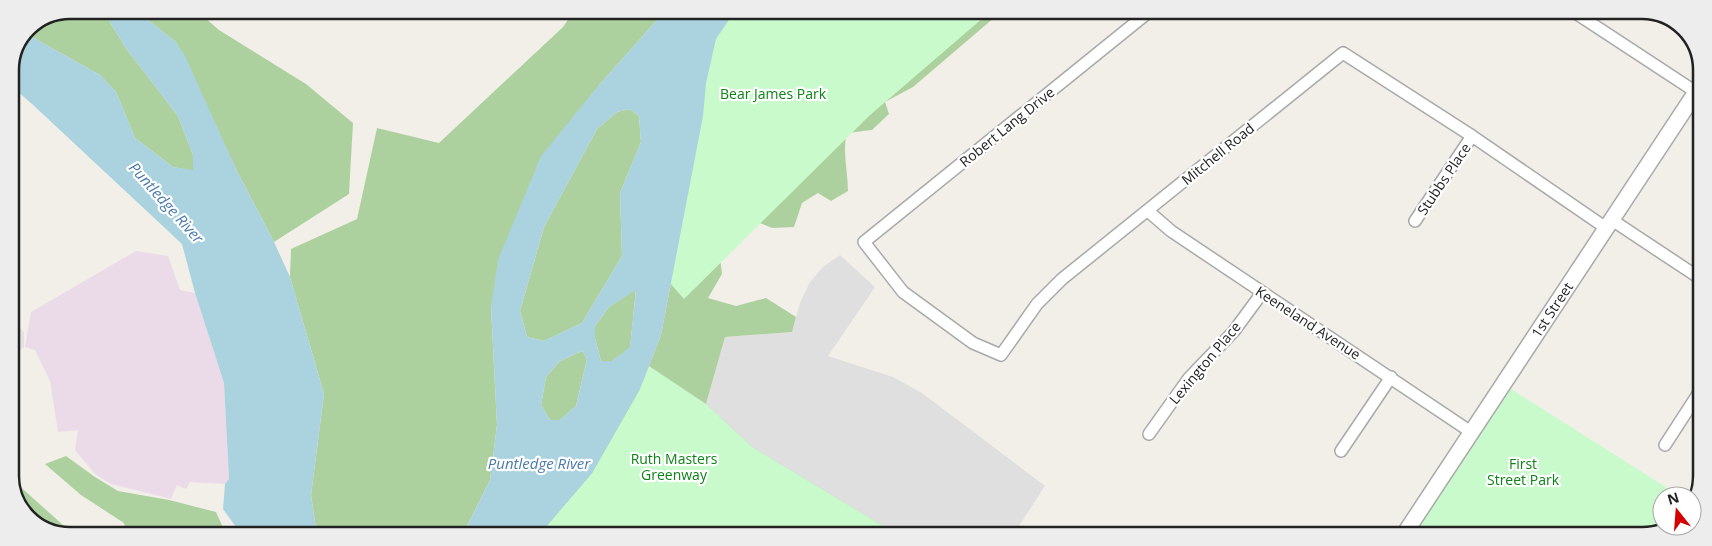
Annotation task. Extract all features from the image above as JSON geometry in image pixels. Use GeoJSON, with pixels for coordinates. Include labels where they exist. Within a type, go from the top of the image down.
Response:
{"type":"FeatureCollection","features":[{"type":"Feature","properties":{"kind":"street","name":"Robert Lang Drive"},"geometry":{"type":"LineString","coordinates":[[864,242],[1140,19]]}},
{"type":"Feature","properties":{"kind":"street"},"geometry":{"type":"LineString","coordinates":[[1585,19],[1693,86]]}},
{"type":"Feature","properties":{"kind":"street","name":"Mitchell Road"},"geometry":{"type":"LineString","coordinates":[[864,242],[903,292],[973,343],[1001,355],[1036,304],[1062,279],[1343,53],[1609,224],[1693,274]]}},
{"type":"Feature","properties":{"kind":"street","name":"1st Street"},"geometry":{"type":"LineString","coordinates":[[1409,527],[1693,100]]}},
{"type":"Feature","properties":{"kind":"street","name":"Stubbs Place"},"geometry":{"type":"LineString","coordinates":[[1415,221],[1472,136]]}},
{"type":"Feature","properties":{"kind":"street","name":"Keeneland Avenue"},"geometry":{"type":"LineString","coordinates":[[1148,211],[1171,231],[1471,432]]}},
{"type":"Feature","properties":{"kind":"street","name":"Lexington Place"},"geometry":{"type":"LineString","coordinates":[[1148,434],[1189,378],[1234,331],[1262,293]]}},
{"type":"Feature","properties":{"kind":"street"},"geometry":{"type":"LineString","coordinates":[[1341,452],[1391,377]]}},
{"type":"Feature","properties":{"kind":"street"},"geometry":{"type":"LineString","coordinates":[[1665,444],[1693,402]]}},
{"type":"Feature","properties":{"kind":"shaded area"},"geometry":{"type":"Polygon","coordinates":[[[136,251],[168,256],[180,290],[195,293],[224,383],[229,479],[225,484],[190,482],[186,489],[177,485],[171,499],[111,484],[95,474],[75,450],[78,430],[58,432],[50,381],[35,350],[25,347],[31,312],[136,251]]]}},
{"type":"Feature","properties":{"kind":"shaded area"},"geometry":{"type":"Polygon","coordinates":[[[840,255],[875,287],[828,356],[893,377],[922,393],[1045,486],[1018,527],[885,527],[752,447],[706,404],[725,337],[792,332],[800,303],[810,282],[823,267],[840,255]]]}},
{"type":"Feature","properties":{"kind":"shaded area"},"geometry":{"type":"Polygon","coordinates":[[[19,327],[24,332],[24,347],[19,351],[19,327]]]}},
{"type":"Feature","properties":{"kind":"green space"},"geometry":{"type":"Polygon","coordinates":[[[108,19],[125,47],[178,116],[193,155],[193,171],[173,167],[135,138],[116,92],[100,75],[32,37],[41,27],[60,20],[108,19]]]}},
{"type":"Feature","properties":{"kind":"green space"},"geometry":{"type":"Polygon","coordinates":[[[147,19],[206,19],[219,30],[306,84],[353,123],[349,194],[274,242],[237,171],[176,42],[147,19]]]}},
{"type":"Feature","properties":{"kind":"green space"},"geometry":{"type":"Polygon","coordinates":[[[568,19],[658,19],[599,85],[491,307],[497,425],[490,480],[466,527],[316,527],[311,495],[324,394],[290,277],[291,249],[357,219],[377,128],[439,143],[563,27],[568,19]]]}},
{"type":"Feature","properties":{"kind":"green space","name":"Bear James Park"},"geometry":{"type":"Polygon","coordinates":[[[712,19],[982,19],[869,116],[684,299],[662,274],[712,19]]]}},
{"type":"Feature","properties":{"kind":"green space"},"geometry":{"type":"Polygon","coordinates":[[[733,19],[993,19],[913,87],[885,102],[889,114],[872,130],[847,133],[845,154],[848,191],[831,201],[818,193],[802,203],[794,227],[772,228],[753,220],[720,258],[722,274],[708,298],[736,306],[766,298],[796,317],[792,332],[725,337],[706,404],[752,447],[885,527],[545,527],[640,389],[661,335],[703,116],[733,19]]]}},
{"type":"Feature","properties":{"kind":"green space"},"geometry":{"type":"Polygon","coordinates":[[[630,109],[639,116],[641,142],[620,193],[622,256],[582,323],[544,341],[527,337],[520,311],[544,227],[597,129],[617,112],[630,109]]]}},
{"type":"Feature","properties":{"kind":"green space"},"geometry":{"type":"Polygon","coordinates":[[[636,289],[630,348],[612,361],[601,361],[595,338],[595,326],[609,307],[636,289]]]}},
{"type":"Feature","properties":{"kind":"green space"},"geometry":{"type":"Polygon","coordinates":[[[582,351],[587,359],[576,406],[560,420],[550,420],[541,405],[546,377],[560,361],[582,351]]]}},
{"type":"Feature","properties":{"kind":"green space","name":"Ruth Masters Greenway"},"geometry":{"type":"Polygon","coordinates":[[[649,366],[706,404],[752,447],[885,527],[546,527],[592,473],[640,389],[649,366]]]}},
{"type":"Feature","properties":{"kind":"green space","name":"First Street Park"},"geometry":{"type":"Polygon","coordinates":[[[1503,384],[1664,486],[1652,486],[1652,526],[1409,527],[1503,384]]]}},
{"type":"Feature","properties":{"kind":"green space"},"geometry":{"type":"Polygon","coordinates":[[[66,456],[118,491],[169,500],[216,512],[223,527],[125,527],[124,523],[81,495],[45,464],[66,456]]]}},
{"type":"Feature","properties":{"kind":"green space"},"geometry":{"type":"Polygon","coordinates":[[[20,487],[65,527],[56,526],[36,515],[26,502],[20,487]]]}},
{"type":"Feature","properties":{"kind":"water","name":"Puntledge River"},"geometry":{"type":"Polygon","coordinates":[[[108,19],[147,19],[176,42],[185,56],[237,171],[290,277],[324,394],[311,495],[316,527],[236,527],[223,509],[225,484],[229,479],[224,383],[195,293],[182,244],[19,93],[20,60],[27,41],[31,37],[100,75],[116,92],[135,138],[173,167],[193,170],[193,155],[178,116],[125,47],[108,19]]]}},
{"type":"Feature","properties":{"kind":"water","name":"Puntledge River"},"geometry":{"type":"Polygon","coordinates":[[[658,19],[730,19],[716,39],[706,83],[703,116],[661,335],[640,389],[592,473],[546,527],[466,527],[490,480],[497,425],[491,307],[498,260],[541,156],[599,85],[658,19]],[[630,109],[617,112],[597,129],[544,227],[520,311],[527,337],[544,341],[582,323],[622,256],[620,193],[641,142],[639,116],[630,109]],[[636,290],[609,307],[595,326],[595,338],[601,361],[612,361],[630,347],[636,290]],[[582,351],[560,361],[546,377],[541,405],[550,420],[560,420],[576,406],[587,359],[582,351]]]}}]}
